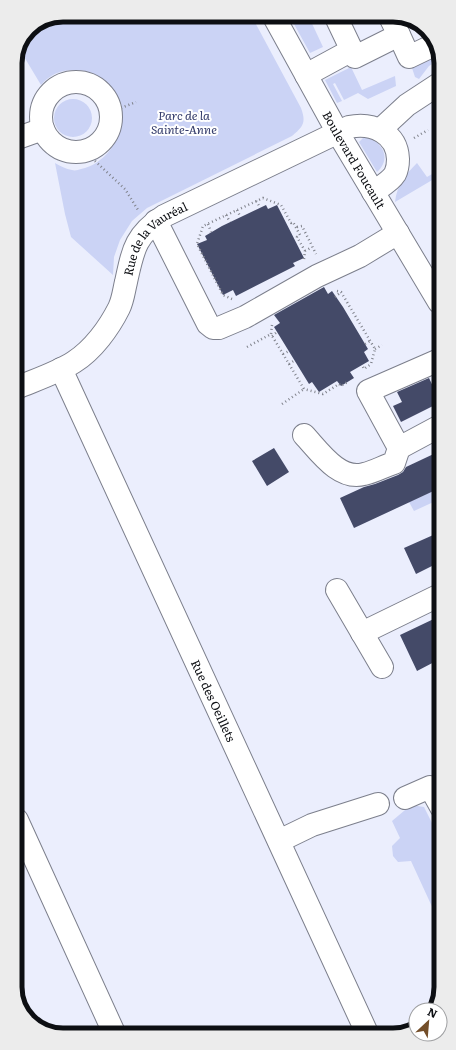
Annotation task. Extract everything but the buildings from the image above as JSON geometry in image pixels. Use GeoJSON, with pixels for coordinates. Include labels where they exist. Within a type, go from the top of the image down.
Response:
{"type":"FeatureCollection","features":[{"type":"Feature","properties":{"kind":"street","name":"Boulevard Foucault"},"geometry":{"type":"LineString","coordinates":[[277,22],[338,133],[434,294]]}},
{"type":"Feature","properties":{"kind":"street"},"geometry":{"type":"LineString","coordinates":[[338,22],[355,57],[400,28],[409,57],[431,47]]}},
{"type":"Feature","properties":{"kind":"street"},"geometry":{"type":"LineString","coordinates":[[306,75],[352,50]]}},
{"type":"Feature","properties":{"kind":"street"},"geometry":{"type":"LineString","coordinates":[[373,192],[391,179],[395,174],[398,165],[398,155],[395,145],[389,137],[380,130],[407,105],[434,87]]}},
{"type":"Feature","properties":{"kind":"street","name":"Rue de la Vauréal"},"geometry":{"type":"LineString","coordinates":[[22,385],[74,362],[84,355],[97,341],[119,307],[124,294],[131,256],[143,234],[148,217],[173,211],[349,127],[359,125],[369,126],[380,130]]}},
{"type":"Feature","properties":{"kind":"street"},"geometry":{"type":"LineString","coordinates":[[22,136],[43,129]]}},
{"type":"Feature","properties":{"kind":"street"},"geometry":{"type":"LineString","coordinates":[[148,217],[208,324],[213,328],[219,328],[245,317],[317,276],[360,256],[398,233]]}},
{"type":"Feature","properties":{"kind":"street"},"geometry":{"type":"LineString","coordinates":[[399,448],[368,391],[434,362]]}},
{"type":"Feature","properties":{"kind":"street","name":"Rue des Oeillets"},"geometry":{"type":"LineString","coordinates":[[61,369],[365,1028]]}},
{"type":"Feature","properties":{"kind":"street"},"geometry":{"type":"LineString","coordinates":[[304,435],[333,466],[350,474],[365,474],[394,462],[399,448],[434,429]]}},
{"type":"Feature","properties":{"kind":"street"},"geometry":{"type":"LineString","coordinates":[[337,590],[382,667]]}},
{"type":"Feature","properties":{"kind":"street"},"geometry":{"type":"LineString","coordinates":[[362,633],[434,597]]}},
{"type":"Feature","properties":{"kind":"street"},"geometry":{"type":"LineString","coordinates":[[405,798],[434,785]]}},
{"type":"Feature","properties":{"kind":"street"},"geometry":{"type":"LineString","coordinates":[[279,841],[312,825],[378,804]]}},
{"type":"Feature","properties":{"kind":"street"},"geometry":{"type":"LineString","coordinates":[[22,831],[112,1028]]}},
{"type":"Feature","properties":{"kind":"path"},"geometry":{"type":"LineString","coordinates":[[121,108],[136,102]]}},
{"type":"Feature","properties":{"kind":"path"},"geometry":{"type":"LineString","coordinates":[[95,161],[125,189],[148,217]]}},
{"type":"Feature","properties":{"kind":"path"},"geometry":{"type":"LineString","coordinates":[[235,300],[223,295],[197,244],[203,226],[263,198],[281,205],[291,223],[294,222],[300,235],[297,237],[306,251]]}},
{"type":"Feature","properties":{"kind":"path"},"geometry":{"type":"LineString","coordinates":[[256,201],[260,208]]}},
{"type":"Feature","properties":{"kind":"path"},"geometry":{"type":"LineString","coordinates":[[237,210],[240,216]]}},
{"type":"Feature","properties":{"kind":"path"},"geometry":{"type":"LineString","coordinates":[[226,215],[230,222]]}},
{"type":"Feature","properties":{"kind":"path"},"geometry":{"type":"LineString","coordinates":[[208,224],[211,232]]}},
{"type":"Feature","properties":{"kind":"path"},"geometry":{"type":"LineString","coordinates":[[296,228],[302,226],[312,247],[306,251],[303,265]]}},
{"type":"Feature","properties":{"kind":"path"},"geometry":{"type":"LineString","coordinates":[[335,290],[341,292],[375,349]]}},
{"type":"Feature","properties":{"kind":"path"},"geometry":{"type":"LineString","coordinates":[[335,297],[341,292]]}},
{"type":"Feature","properties":{"kind":"path"},"geometry":{"type":"LineString","coordinates":[[347,313],[352,310]]}},
{"type":"Feature","properties":{"kind":"path"},"geometry":{"type":"LineString","coordinates":[[353,324],[358,320]]}},
{"type":"Feature","properties":{"kind":"path"},"geometry":{"type":"LineString","coordinates":[[273,321],[271,335],[304,389],[323,394],[339,384],[341,386],[354,378]]}},
{"type":"Feature","properties":{"kind":"path"},"geometry":{"type":"LineString","coordinates":[[247,347],[277,332]]}},
{"type":"Feature","properties":{"kind":"path"},"geometry":{"type":"LineString","coordinates":[[365,344],[370,341]]}},
{"type":"Feature","properties":{"kind":"path"},"geometry":{"type":"LineString","coordinates":[[362,365],[364,369],[371,364],[375,349],[382,345]]}},
{"type":"Feature","properties":{"kind":"path"},"geometry":{"type":"LineString","coordinates":[[283,354],[289,351]]}},
{"type":"Feature","properties":{"kind":"path"},"geometry":{"type":"LineString","coordinates":[[289,364],[295,360]]}},
{"type":"Feature","properties":{"kind":"path"},"geometry":{"type":"LineString","coordinates":[[300,383],[305,380]]}},
{"type":"Feature","properties":{"kind":"path"},"geometry":{"type":"LineString","coordinates":[[328,386],[330,390]]}},
{"type":"Feature","properties":{"kind":"path"},"geometry":{"type":"LineString","coordinates":[[282,404],[304,389]]}},
{"type":"Feature","properties":{"kind":"green space","name":"Parc de la Sainte-Anne"},"geometry":{"type":"Polygon","coordinates":[[[63,22],[255,22],[301,108],[304,120],[303,124],[292,136],[147,208],[132,221],[120,240],[114,257],[113,275],[71,237],[55,163],[68,169],[76,170],[89,167],[104,156],[116,142],[119,133],[122,115],[119,103],[105,81],[94,74],[81,70],[61,71],[52,75],[41,85],[23,55],[26,45],[34,34],[47,25],[63,22]]]}},
{"type":"Feature","properties":{"kind":"green space"},"geometry":{"type":"Polygon","coordinates":[[[293,22],[311,22],[323,47],[310,53],[293,22]]]}},
{"type":"Feature","properties":{"kind":"green space"},"geometry":{"type":"Polygon","coordinates":[[[433,58],[434,63],[429,66],[419,79],[415,77],[412,68],[433,58]]]}},
{"type":"Feature","properties":{"kind":"green space"},"geometry":{"type":"Polygon","coordinates":[[[351,67],[362,90],[395,76],[396,86],[368,99],[358,93],[344,100],[335,83],[333,84],[342,101],[337,103],[325,80],[351,67]]]}},
{"type":"Feature","properties":{"kind":"green space"},"geometry":{"type":"Polygon","coordinates":[[[69,99],[77,99],[87,104],[91,111],[91,125],[87,132],[77,137],[69,137],[59,132],[57,129],[54,122],[54,114],[59,104],[62,102],[69,99]]]}},
{"type":"Feature","properties":{"kind":"green space"},"geometry":{"type":"Polygon","coordinates":[[[368,137],[374,140],[384,152],[384,162],[377,172],[359,142],[363,138],[368,137]]]}},
{"type":"Feature","properties":{"kind":"green space"},"geometry":{"type":"Polygon","coordinates":[[[417,163],[427,177],[434,173],[434,179],[395,202],[402,181],[417,163]]]}},
{"type":"Feature","properties":{"kind":"green space"},"geometry":{"type":"Polygon","coordinates":[[[434,491],[434,502],[414,511],[409,502],[434,491]]]}},
{"type":"Feature","properties":{"kind":"green space"},"geometry":{"type":"Polygon","coordinates":[[[411,805],[424,807],[434,827],[434,911],[411,861],[398,862],[393,856],[392,846],[400,838],[392,821],[411,805]]]}}]}
